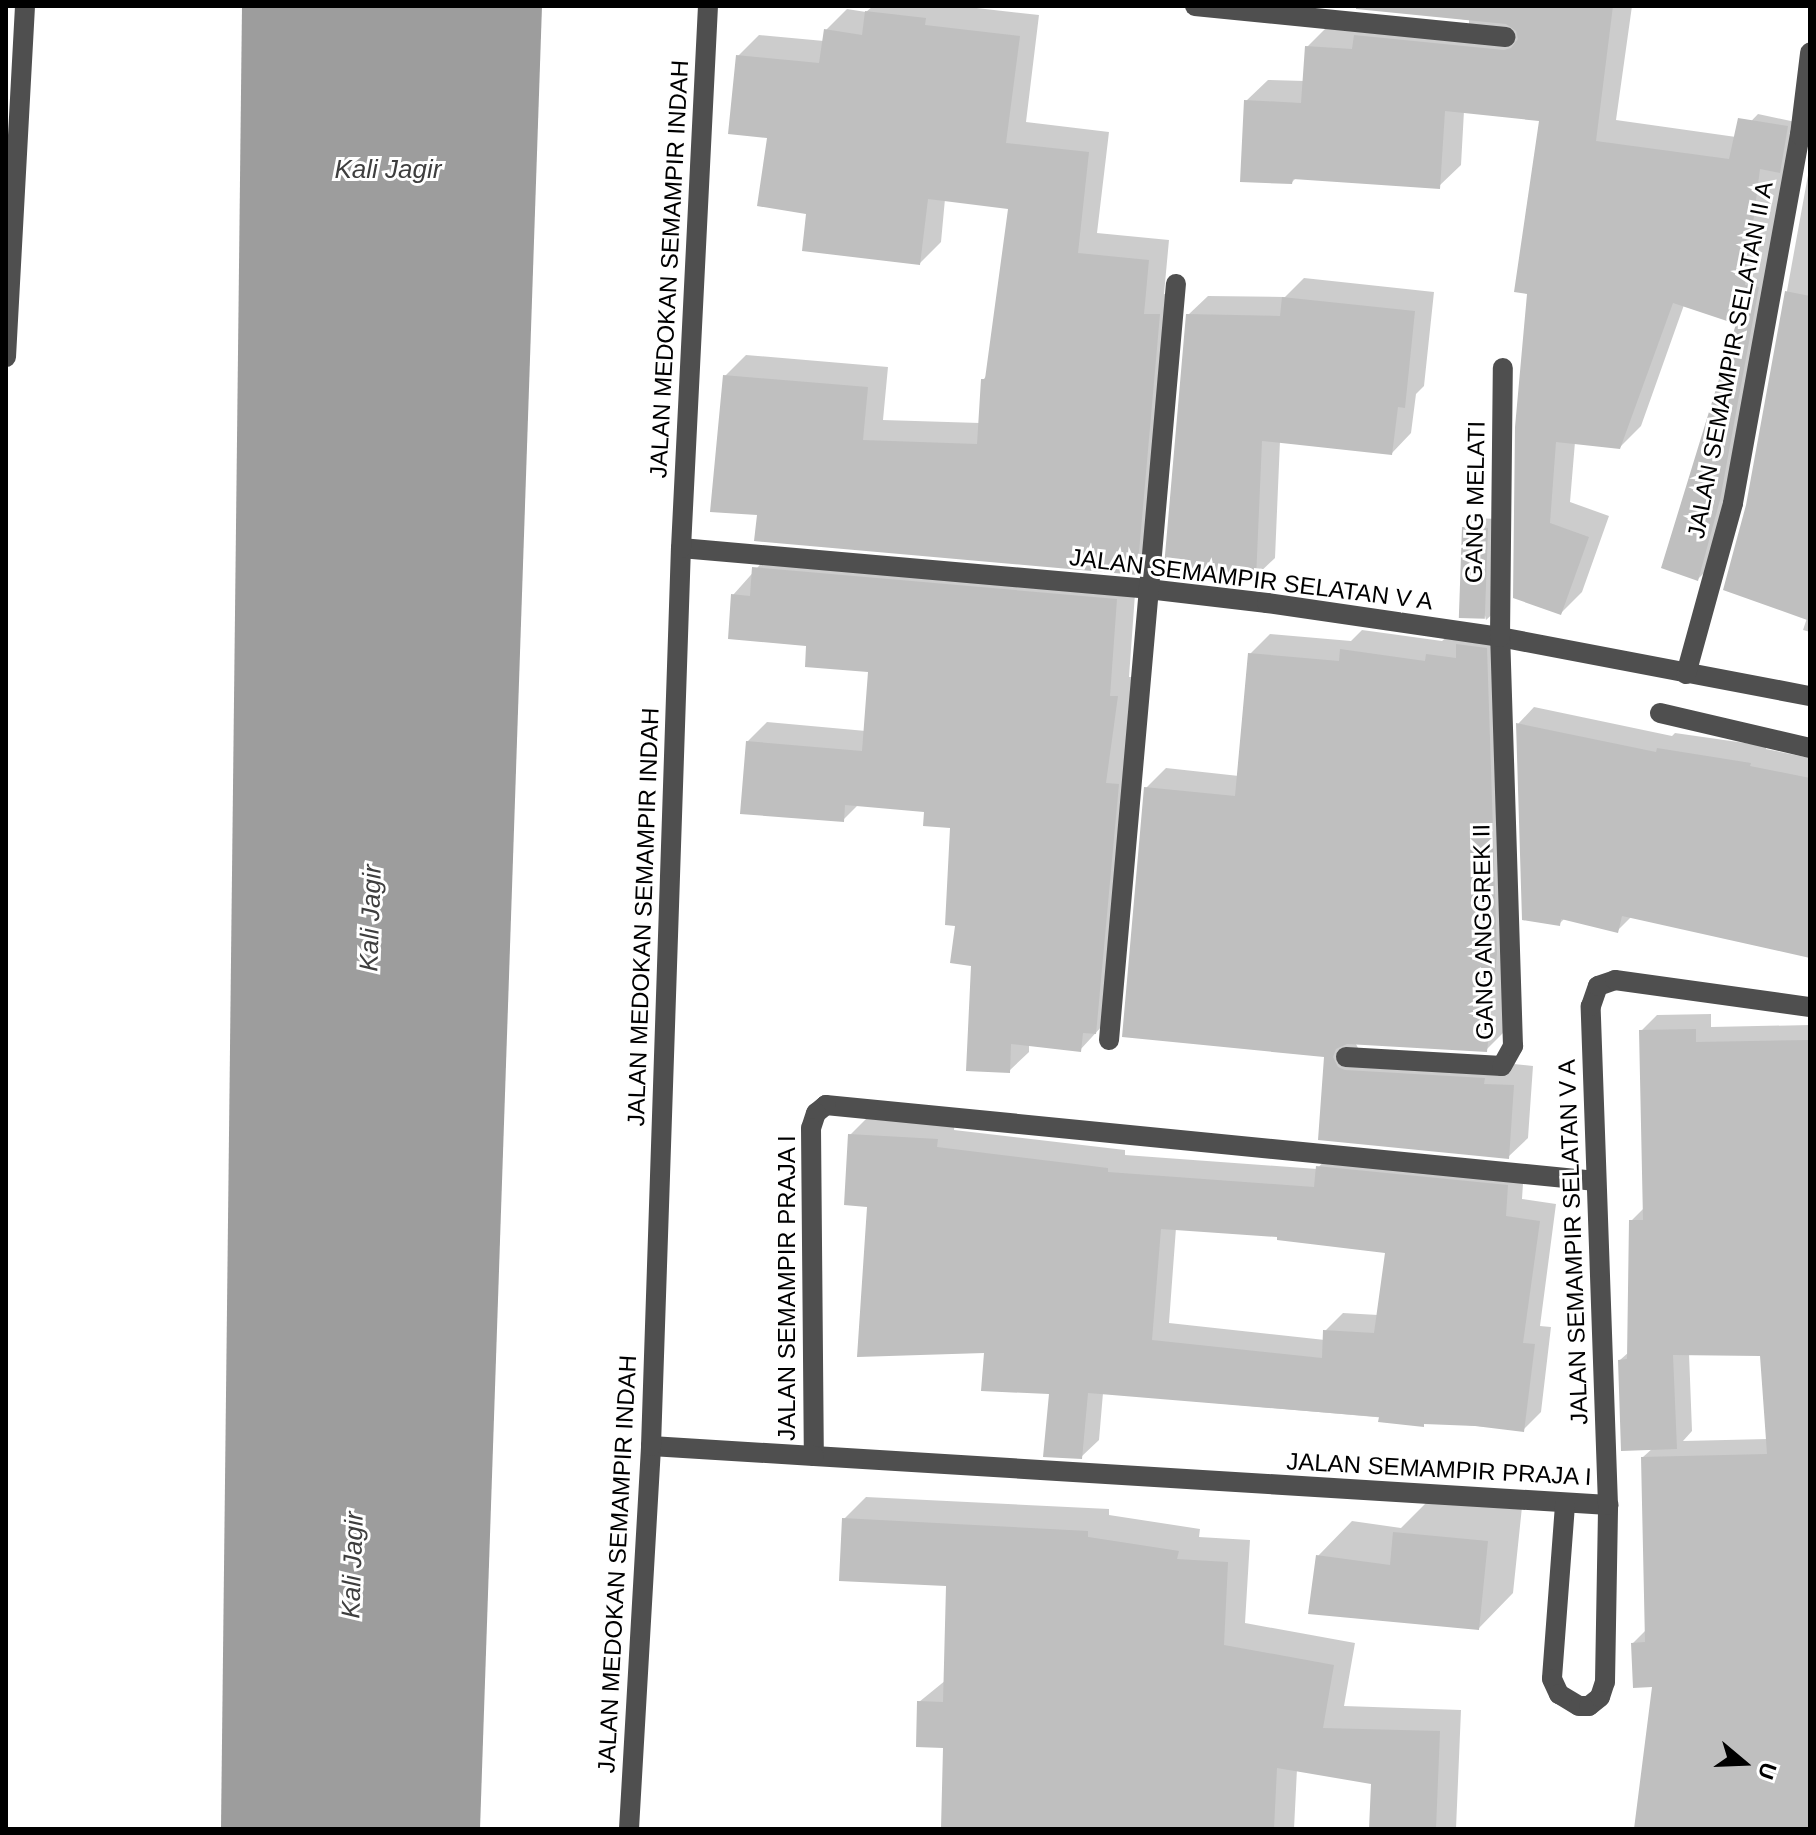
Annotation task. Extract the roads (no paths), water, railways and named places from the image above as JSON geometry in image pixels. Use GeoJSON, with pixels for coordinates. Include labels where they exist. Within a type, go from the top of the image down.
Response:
{"type":"FeatureCollection","features":[{"type":"Feature","properties":{"kind":"street"},"geometry":{"type":"LineString","coordinates":[[6,357],[15,52],[25,6]]}},
{"type":"Feature","properties":{"kind":"street","name":"JALAN MEDOKAN SEMAMPIR INDAH"},"geometry":{"type":"LineString","coordinates":[[629,1829],[651,1446],[681,548],[708,6]]}},
{"type":"Feature","properties":{"kind":"street"},"geometry":{"type":"LineString","coordinates":[[1195,6],[1505,37]]}},
{"type":"Feature","properties":{"kind":"street","name":"JALAN SEMAMPIR SELATAN II A"},"geometry":{"type":"LineString","coordinates":[[1686,674],[1733,503],[1805,136],[1810,53]]}},
{"type":"Feature","properties":{"kind":"street"},"geometry":{"type":"LineString","coordinates":[[1109,1040],[1176,284]]}},
{"type":"Feature","properties":{"kind":"street","name":"GANG MELATI"},"geometry":{"type":"LineString","coordinates":[[1500,637],[1503,368]]}},
{"type":"Feature","properties":{"kind":"street","name":"JALAN SEMAMPIR SELATAN V A"},"geometry":{"type":"LineString","coordinates":[[681,548],[1148,589],[1500,637],[1810,696]]}},
{"type":"Feature","properties":{"kind":"street","name":"GANG ANGGREK II"},"geometry":{"type":"LineString","coordinates":[[1346,1057],[1502,1066],[1509,1057],[1513,1046],[1513,1000],[1500,637]]}},
{"type":"Feature","properties":{"kind":"street"},"geometry":{"type":"LineString","coordinates":[[1660,713],[1810,748]]}},
{"type":"Feature","properties":{"kind":"street","name":"JALAN SEMAMPIR SELATAN V A"},"geometry":{"type":"LineString","coordinates":[[1565,1505],[1552,1679],[1559,1694],[1579,1706],[1589,1706],[1600,1697],[1605,1682],[1608,1505],[1591,1006],[1598,986],[1615,980],[1810,1007]]}},
{"type":"Feature","properties":{"kind":"street","name":"JALAN SEMAMPIR PRAJA I"},"geometry":{"type":"LineString","coordinates":[[1596,1181],[826,1105],[816,1113],[811,1128],[814,1456],[1565,1505],[1608,1505]]}},
{"type":"Feature","properties":{"kind":"street"},"geometry":{"type":"LineString","coordinates":[[651,1446],[814,1456]]}},
{"type":"Feature","properties":{"kind":"water","name":"Kali Jagir"},"geometry":{"type":"Polygon","coordinates":[[[242,6],[542,6],[480,1829],[221,1829],[242,6]]]}}]}
